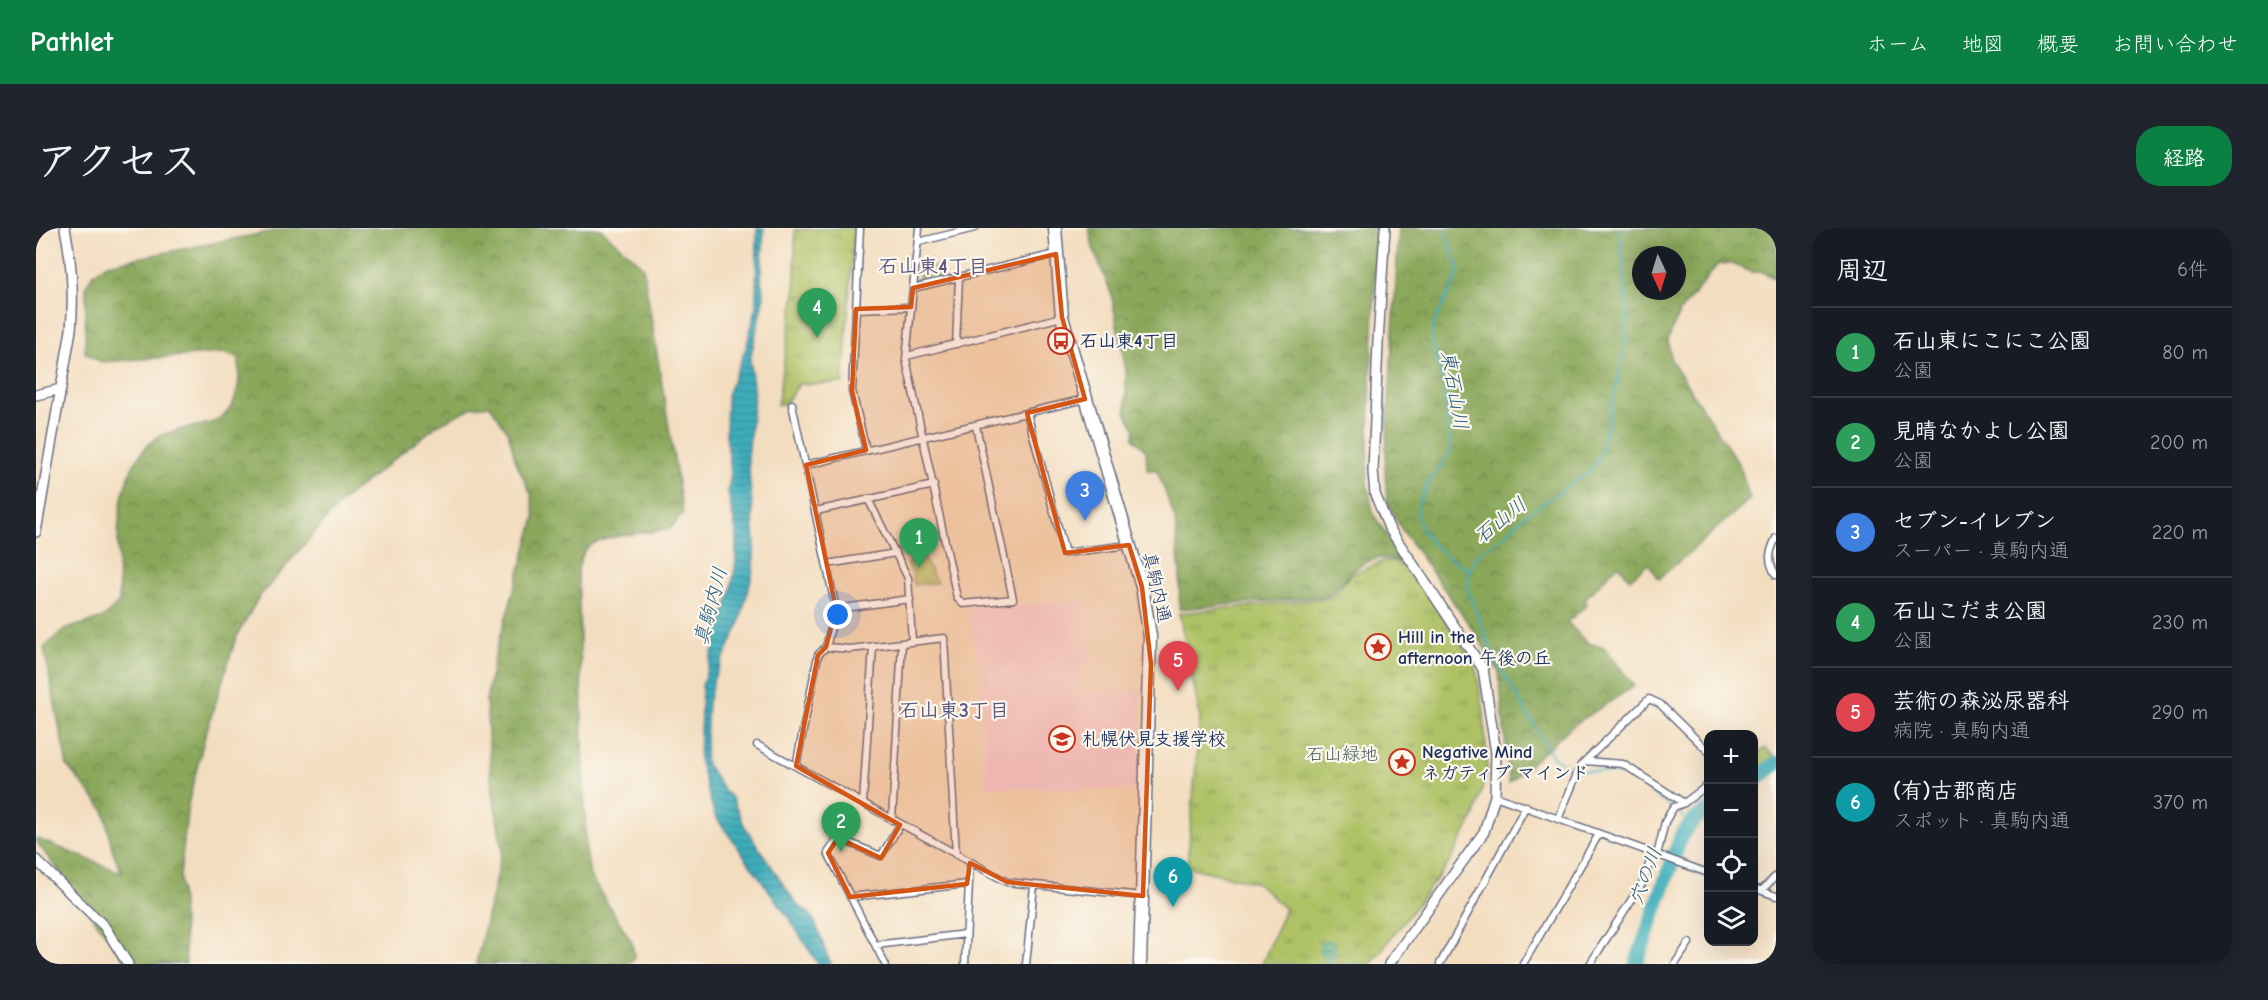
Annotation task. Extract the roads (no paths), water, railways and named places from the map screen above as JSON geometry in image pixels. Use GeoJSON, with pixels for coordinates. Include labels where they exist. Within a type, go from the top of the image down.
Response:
{"type":"FeatureCollection","features":[{"type":"Feature","properties":{"kind":"highway","name":"真駒内通"},"geometry":{"type":"LineString","coordinates":[[1055,228],[1062,317],[1142,587],[1150,636],[1140,964]]}},
{"type":"Feature","properties":{"kind":"street"},"geometry":{"type":"LineString","coordinates":[[36,532],[74,300],[65,228]]}},
{"type":"Feature","properties":{"kind":"street"},"geometry":{"type":"LineString","coordinates":[[860,228],[852,391],[866,450]]}},
{"type":"Feature","properties":{"kind":"street"},"geometry":{"type":"LineString","coordinates":[[919,228],[907,356],[957,598],[963,604],[1013,599],[976,426]]}},
{"type":"Feature","properties":{"kind":"street"},"geometry":{"type":"LineString","coordinates":[[918,242],[975,228]]}},
{"type":"Feature","properties":{"kind":"street"},"geometry":{"type":"LineString","coordinates":[[1384,228],[1377,342],[1373,471],[1375,494],[1389,528],[1483,669],[1496,753],[1495,796],[1484,832],[1389,964]]}},
{"type":"Feature","properties":{"kind":"street"},"geometry":{"type":"LineString","coordinates":[[913,288],[1056,254]]}},
{"type":"Feature","properties":{"kind":"street"},"geometry":{"type":"LineString","coordinates":[[956,344],[958,278]]}},
{"type":"Feature","properties":{"kind":"street"},"geometry":{"type":"LineString","coordinates":[[856,309],[911,307]]}},
{"type":"Feature","properties":{"kind":"street"},"geometry":{"type":"LineString","coordinates":[[907,356],[1062,317]]}},
{"type":"Feature","properties":{"kind":"street"},"geometry":{"type":"LineString","coordinates":[[36,395],[61,389]]}},
{"type":"Feature","properties":{"kind":"street"},"geometry":{"type":"LineString","coordinates":[[806,465],[1085,399]]}},
{"type":"Feature","properties":{"kind":"street"},"geometry":{"type":"LineString","coordinates":[[792,404],[836,609],[826,647],[818,655],[796,766]]}},
{"type":"Feature","properties":{"kind":"street"},"geometry":{"type":"LineString","coordinates":[[1027,413],[1065,553],[1129,545]]}},
{"type":"Feature","properties":{"kind":"street"},"geometry":{"type":"LineString","coordinates":[[816,511],[934,485]]}},
{"type":"Feature","properties":{"kind":"street"},"geometry":{"type":"LineString","coordinates":[[868,499],[908,578],[912,641]]}},
{"type":"Feature","properties":{"kind":"street"},"geometry":{"type":"LineString","coordinates":[[1776,538],[1769,552],[1771,567],[1776,575]]}},
{"type":"Feature","properties":{"kind":"street"},"geometry":{"type":"LineString","coordinates":[[827,564],[896,553]]}},
{"type":"Feature","properties":{"kind":"street"},"geometry":{"type":"LineString","coordinates":[[836,609],[910,599]]}},
{"type":"Feature","properties":{"kind":"street"},"geometry":{"type":"LineString","coordinates":[[826,647],[850,649],[944,638],[956,855]]}},
{"type":"Feature","properties":{"kind":"street"},"geometry":{"type":"LineString","coordinates":[[892,820],[902,643]]}},
{"type":"Feature","properties":{"kind":"street"},"geometry":{"type":"LineString","coordinates":[[863,803],[873,646]]}},
{"type":"Feature","properties":{"kind":"street"},"geometry":{"type":"LineString","coordinates":[[1558,819],[1583,763],[1649,699],[1660,704],[1704,747]]}},
{"type":"Feature","properties":{"kind":"street"},"geometry":{"type":"LineString","coordinates":[[757,745],[1007,882],[1143,896]]}},
{"type":"Feature","properties":{"kind":"street"},"geometry":{"type":"LineString","coordinates":[[1583,763],[1623,764],[1684,803]]}},
{"type":"Feature","properties":{"kind":"street"},"geometry":{"type":"LineString","coordinates":[[1590,964],[1643,882],[1650,862],[1659,856],[1665,822],[1672,810],[1704,787]]}},
{"type":"Feature","properties":{"kind":"street"},"geometry":{"type":"LineString","coordinates":[[1495,796],[1704,872]]}},
{"type":"Feature","properties":{"kind":"street"},"geometry":{"type":"LineString","coordinates":[[1440,964],[1526,806]]}},
{"type":"Feature","properties":{"kind":"street"},"geometry":{"type":"LineString","coordinates":[[885,964],[828,853],[832,843],[838,838],[880,856],[900,825]]}},
{"type":"Feature","properties":{"kind":"street"},"geometry":{"type":"LineString","coordinates":[[1522,964],[1599,834]]}},
{"type":"Feature","properties":{"kind":"street"},"geometry":{"type":"LineString","coordinates":[[36,860],[104,926],[128,964]]}},
{"type":"Feature","properties":{"kind":"street"},"geometry":{"type":"LineString","coordinates":[[965,964],[967,884],[970,863]]}},
{"type":"Feature","properties":{"kind":"street"},"geometry":{"type":"LineString","coordinates":[[1762,890],[1776,876]]}},
{"type":"Feature","properties":{"kind":"street"},"geometry":{"type":"LineString","coordinates":[[850,897],[967,884]]}},
{"type":"Feature","properties":{"kind":"street"},"geometry":{"type":"LineString","coordinates":[[1026,964],[1034,886]]}},
{"type":"Feature","properties":{"kind":"street"},"geometry":{"type":"LineString","coordinates":[[1758,889],[1776,896]]}},
{"type":"Feature","properties":{"kind":"street"},"geometry":{"type":"LineString","coordinates":[[876,945],[966,934]]}},
{"type":"Feature","properties":{"kind":"street"},"geometry":{"type":"LineString","coordinates":[[1676,964],[1689,943]]}},
{"type":"Feature","properties":{"kind":"water"},"geometry":{"type":"Polygon","coordinates":[[[757,228],[764,228],[761,282],[764,295],[750,360],[754,395],[748,459],[755,541],[753,571],[739,626],[714,678],[708,703],[705,762],[724,791],[732,798],[745,827],[798,906],[811,915],[831,964],[818,964],[788,917],[715,816],[699,759],[702,686],[731,591],[736,561],[736,532],[728,492],[731,473],[726,434],[727,395],[747,345],[756,308],[757,228]]]}},
{"type":"Feature","properties":{"kind":"waterway","name":"東石山川"},"geometry":{"type":"LineString","coordinates":[[1443,228],[1459,268],[1456,280],[1433,324],[1432,343],[1443,384],[1451,451],[1425,490],[1419,503],[1418,515],[1420,525],[1432,544],[1469,570]]}},
{"type":"Feature","properties":{"kind":"waterway","name":"石山川"},"geometry":{"type":"LineString","coordinates":[[1620,228],[1628,315],[1625,349],[1600,455],[1592,470],[1525,515],[1503,537],[1478,554],[1469,570],[1467,589],[1495,658],[1553,757],[1574,769],[1627,775],[1680,814],[1689,826]]}},
{"type":"Feature","properties":{"kind":"waterway","name":"穴の川"},"geometry":{"type":"LineString","coordinates":[[1758,779],[1776,763]]}},
{"type":"Feature","properties":{"kind":"waterway","name":"穴の川"},"geometry":{"type":"LineString","coordinates":[[1636,964],[1682,834],[1695,819],[1704,813]]}},
{"type":"Feature","properties":{"kind":"waterway"},"geometry":{"type":"LineString","coordinates":[[1324,964],[1334,957],[1335,944],[1329,941],[1322,943],[1320,952],[1323,956],[1329,955],[1330,947],[1325,947],[1324,952],[1327,950]]}},
{"type":"Feature","properties":{"kind":"place","name":"石山こだま公園"},"geometry":{"type":"Point","coordinates":[817,338]}},
{"type":"Feature","properties":{"kind":"place","name":"石山東4丁目"},"geometry":{"type":"Point","coordinates":[1061,341]}},
{"type":"Feature","properties":{"kind":"place","name":"セブン-イレブン"},"geometry":{"type":"Point","coordinates":[1085,521]}},
{"type":"Feature","properties":{"kind":"place","name":"石山東にこにこ公園"},"geometry":{"type":"Point","coordinates":[919,568]}},
{"type":"Feature","properties":{"kind":"place","name":"Hill in the afternoon 午後の丘"},"geometry":{"type":"Point","coordinates":[1378,647]}},
{"type":"Feature","properties":{"kind":"place","name":"芸術の森泌尿器科"},"geometry":{"type":"Point","coordinates":[1178,691]}},
{"type":"Feature","properties":{"kind":"place","name":"札幌伏見支援学校"},"geometry":{"type":"Point","coordinates":[1062,739]}},
{"type":"Feature","properties":{"kind":"place","name":"Negative Mind ネガティブ マインド"},"geometry":{"type":"Point","coordinates":[1402,762]}},
{"type":"Feature","properties":{"kind":"place","name":"見晴なかよし公園"},"geometry":{"type":"Point","coordinates":[841,852]}},
{"type":"Feature","properties":{"kind":"place","name":"(有)古郡商店"},"geometry":{"type":"Point","coordinates":[1173,907]}},
{"type":"Feature","properties":{"kind":"district","name":"石山東4丁目"},"geometry":{"type":"Point","coordinates":[933,266]}},
{"type":"Feature","properties":{"kind":"district","name":"石山東3丁目"},"geometry":{"type":"Point","coordinates":[954,710]}},
{"type":"Feature","properties":{"kind":"water label","name":"真駒内川"},"geometry":{"type":"Point","coordinates":[710,606]}},
{"type":"Feature","properties":{"kind":"park label","name":"石山緑地"},"geometry":{"type":"Point","coordinates":[1342,754]}}]}
